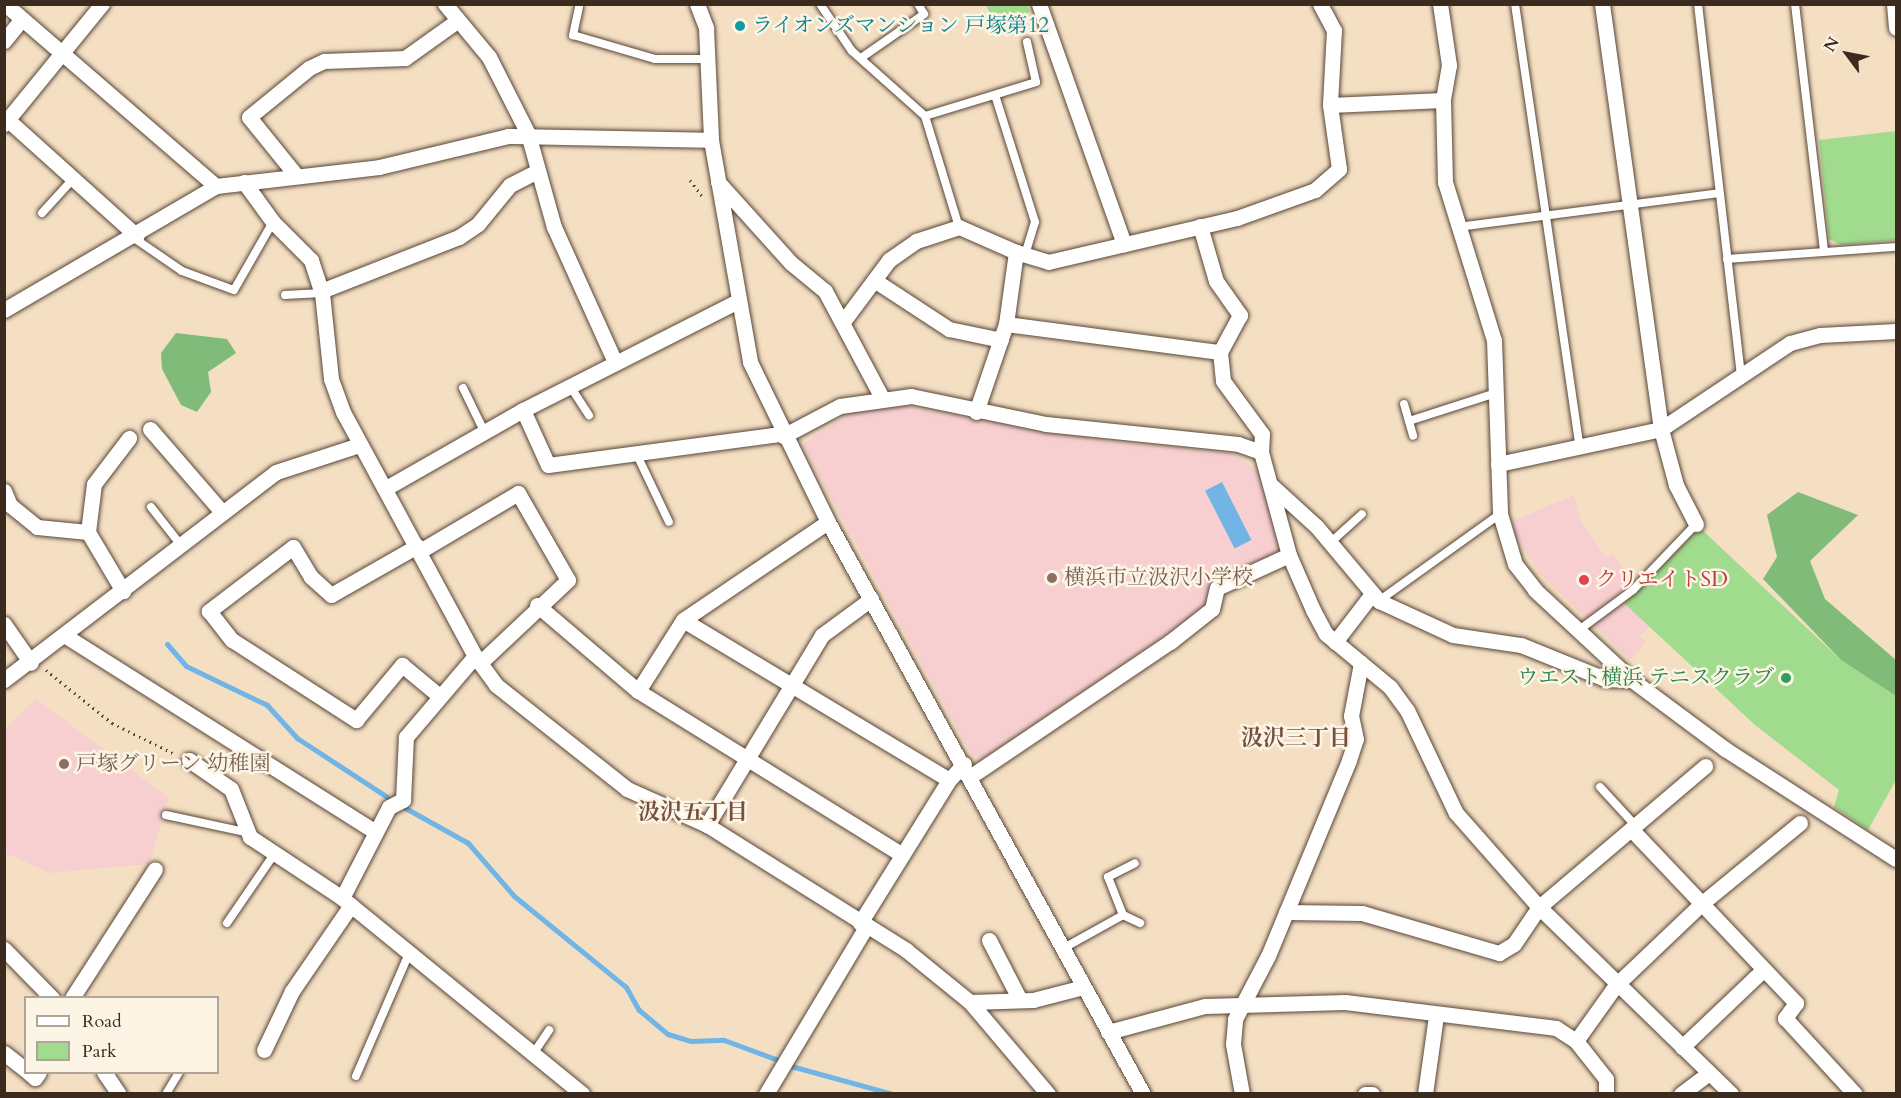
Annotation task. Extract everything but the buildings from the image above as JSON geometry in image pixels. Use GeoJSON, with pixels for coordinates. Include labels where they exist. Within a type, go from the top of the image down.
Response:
{"type":"FeatureCollection","features":[{"type":"Feature","properties":{"kind":"street"},"geometry":{"type":"LineString","coordinates":[[5,4],[59,55],[216,186]]}},
{"type":"Feature","properties":{"kind":"street"},"geometry":{"type":"LineString","coordinates":[[102,4],[6,122],[136,237]]}},
{"type":"Feature","properties":{"kind":"street"},"geometry":{"type":"LineString","coordinates":[[697,4],[706,28],[711,140],[736,302],[750,362],[782,435],[828,522],[967,770],[1062,949],[1143,1094]]}},
{"type":"Feature","properties":{"kind":"street"},"geometry":{"type":"LineString","coordinates":[[1039,4],[1124,244]]}},
{"type":"Feature","properties":{"kind":"street"},"geometry":{"type":"LineString","coordinates":[[845,319],[900,250],[959,227],[1021,254],[1047,262],[1200,226],[1315,190],[1339,169],[1330,105],[1334,30],[1320,4]]}},
{"type":"Feature","properties":{"kind":"street"},"geometry":{"type":"LineString","coordinates":[[1440,4],[1449,65],[1443,100],[1445,182],[1456,227],[1494,340],[1500,392],[1498,464],[1500,514],[1515,564],[1579,630],[1632,680],[1725,749],[1896,859]]}},
{"type":"Feature","properties":{"kind":"street"},"geometry":{"type":"LineString","coordinates":[[1602,4],[1628,205],[1661,429],[1676,485],[1696,524]]}},
{"type":"Feature","properties":{"kind":"street"},"geometry":{"type":"LineString","coordinates":[[1894,4],[1896,27]]}},
{"type":"Feature","properties":{"kind":"street"},"geometry":{"type":"LineString","coordinates":[[295,174],[249,117],[309,68],[324,61],[405,58],[452,9],[489,57],[528,134],[554,227],[615,362]]}},
{"type":"Feature","properties":{"kind":"street"},"geometry":{"type":"LineString","coordinates":[[4,41],[21,20]]}},
{"type":"Feature","properties":{"kind":"street"},"geometry":{"type":"LineString","coordinates":[[1330,105],[1443,100]]}},
{"type":"Feature","properties":{"kind":"street"},"geometry":{"type":"LineString","coordinates":[[4,310],[136,237],[216,186],[295,174],[379,167],[528,134],[711,140]]}},
{"type":"Feature","properties":{"kind":"street"},"geometry":{"type":"LineString","coordinates":[[322,292],[459,237],[478,224],[510,185],[537,171]]}},
{"type":"Feature","properties":{"kind":"street"},"geometry":{"type":"LineString","coordinates":[[244,182],[273,222],[311,260],[322,292],[331,379],[359,445],[386,488],[477,660],[525,714],[627,789],[707,825],[906,950],[970,1002],[1048,1094]]}},
{"type":"Feature","properties":{"kind":"street"},"geometry":{"type":"LineString","coordinates":[[718,182],[791,263],[825,291],[845,319],[881,396]]}},
{"type":"Feature","properties":{"kind":"street"},"geometry":{"type":"LineString","coordinates":[[1200,226],[1216,281],[1240,315],[1220,352],[1223,381],[1262,434],[1261,452],[1289,555],[1335,642],[1390,687],[1407,710],[1456,813],[1539,907],[1616,985],[1731,1094]]}},
{"type":"Feature","properties":{"kind":"street"},"geometry":{"type":"LineString","coordinates":[[976,412],[1006,324],[1021,254]]}},
{"type":"Feature","properties":{"kind":"street"},"geometry":{"type":"LineString","coordinates":[[874,280],[949,329],[1001,340]]}},
{"type":"Feature","properties":{"kind":"street"},"geometry":{"type":"LineString","coordinates":[[386,488],[523,410],[736,302]]}},
{"type":"Feature","properties":{"kind":"street"},"geometry":{"type":"LineString","coordinates":[[1006,324],[1220,352]]}},
{"type":"Feature","properties":{"kind":"street"},"geometry":{"type":"LineString","coordinates":[[1498,464],[1661,429],[1741,373],[1790,343],[1820,336],[1896,331]]}},
{"type":"Feature","properties":{"kind":"street"},"geometry":{"type":"LineString","coordinates":[[523,410],[548,465],[782,435],[840,406],[881,396],[910,396],[976,412],[1261,452]]}},
{"type":"Feature","properties":{"kind":"street"},"geometry":{"type":"LineString","coordinates":[[150,429],[222,512]]}},
{"type":"Feature","properties":{"kind":"street"},"geometry":{"type":"LineString","coordinates":[[123,591],[88,532],[94,484],[129,438]]}},
{"type":"Feature","properties":{"kind":"street"},"geometry":{"type":"LineString","coordinates":[[4,680],[31,663],[180,544],[276,472],[359,445]]}},
{"type":"Feature","properties":{"kind":"street"},"geometry":{"type":"LineString","coordinates":[[1271,484],[1330,543],[1375,598],[1453,635],[1521,645],[1605,679],[1632,680]]}},
{"type":"Feature","properties":{"kind":"street"},"geometry":{"type":"LineString","coordinates":[[4,491],[10,505],[37,527],[88,532]]}},
{"type":"Feature","properties":{"kind":"street"},"geometry":{"type":"LineString","coordinates":[[264,1050],[292,991],[346,902],[374,831],[389,807],[403,800],[406,737],[437,694],[568,580],[518,493],[331,595],[311,577],[293,547],[209,611],[232,640],[356,720],[402,665],[437,694]]}},
{"type":"Feature","properties":{"kind":"street"},"geometry":{"type":"LineString","coordinates":[[638,691],[683,620],[828,522]]}},
{"type":"Feature","properties":{"kind":"street"},"geometry":{"type":"LineString","coordinates":[[766,1094],[902,855],[949,780],[1170,642],[1212,609],[1217,588],[1289,555]]}},
{"type":"Feature","properties":{"kind":"street"},"geometry":{"type":"LineString","coordinates":[[1335,642],[1375,598]]}},
{"type":"Feature","properties":{"kind":"street"},"geometry":{"type":"LineString","coordinates":[[707,825],[822,634],[871,599]]}},
{"type":"Feature","properties":{"kind":"street"},"geometry":{"type":"LineString","coordinates":[[537,605],[638,691],[748,757],[902,855]]}},
{"type":"Feature","properties":{"kind":"street"},"geometry":{"type":"LineString","coordinates":[[683,620],[949,780]]}},
{"type":"Feature","properties":{"kind":"street"},"geometry":{"type":"LineString","coordinates":[[4,624],[31,663]]}},
{"type":"Feature","properties":{"kind":"street"},"geometry":{"type":"LineString","coordinates":[[64,635],[374,831]]}},
{"type":"Feature","properties":{"kind":"street"},"geometry":{"type":"LineString","coordinates":[[1242,1094],[1233,1044],[1235,1019],[1286,912],[1356,739],[1351,716],[1361,663]]}},
{"type":"Feature","properties":{"kind":"street"},"geometry":{"type":"LineString","coordinates":[[189,760],[231,789],[249,833],[410,951],[532,1055],[582,1094]]}},
{"type":"Feature","properties":{"kind":"street"},"geometry":{"type":"LineString","coordinates":[[1286,912],[1362,913],[1499,952],[1514,944],[1539,907],[1705,766]]}},
{"type":"Feature","properties":{"kind":"street"},"geometry":{"type":"LineString","coordinates":[[1576,1041],[1616,985],[1701,904],[1800,823]]}},
{"type":"Feature","properties":{"kind":"street"},"geometry":{"type":"LineString","coordinates":[[1634,827],[1701,904],[1797,1003],[1785,1018],[1855,1094]]}},
{"type":"Feature","properties":{"kind":"street"},"geometry":{"type":"LineString","coordinates":[[73,996],[155,869]]}},
{"type":"Feature","properties":{"kind":"street"},"geometry":{"type":"LineString","coordinates":[[989,940],[1019,998]]}},
{"type":"Feature","properties":{"kind":"street"},"geometry":{"type":"LineString","coordinates":[[7,955],[50,996]]}},
{"type":"Feature","properties":{"kind":"street"},"geometry":{"type":"LineString","coordinates":[[1682,1047],[1764,969]]}},
{"type":"Feature","properties":{"kind":"street"},"geometry":{"type":"LineString","coordinates":[[970,1002],[1019,998],[1083,987]]}},
{"type":"Feature","properties":{"kind":"street"},"geometry":{"type":"LineString","coordinates":[[1108,1032],[1205,1006],[1244,1002],[1345,1002],[1436,1016],[1556,1028],[1576,1041],[1606,1079],[1606,1094]]}},
{"type":"Feature","properties":{"kind":"street"},"geometry":{"type":"LineString","coordinates":[[1425,1094],[1436,1016]]}},
{"type":"Feature","properties":{"kind":"street"},"geometry":{"type":"LineString","coordinates":[[4,1053],[24,1069]]}},
{"type":"Feature","properties":{"kind":"street"},"geometry":{"type":"LineString","coordinates":[[1681,1094],[1709,1073]]}},
{"type":"Feature","properties":{"kind":"street"},"geometry":{"type":"LineString","coordinates":[[105,1074],[116,1092]]}},
{"type":"Feature","properties":{"kind":"street"},"geometry":{"type":"LineString","coordinates":[[1365,1094],[1372,1094]]}},
{"type":"Feature","properties":{"kind":"lane"},"geometry":{"type":"LineString","coordinates":[[820,4],[861,58],[925,116],[959,227]]}},
{"type":"Feature","properties":{"kind":"lane"},"geometry":{"type":"LineString","coordinates":[[861,58],[924,15],[918,4]]}},
{"type":"Feature","properties":{"kind":"lane"},"geometry":{"type":"LineString","coordinates":[[1515,4],[1579,445]]}},
{"type":"Feature","properties":{"kind":"lane"},"geometry":{"type":"LineString","coordinates":[[1698,4],[1741,373]]}},
{"type":"Feature","properties":{"kind":"lane"},"geometry":{"type":"LineString","coordinates":[[1795,4],[1824,251]]}},
{"type":"Feature","properties":{"kind":"lane"},"geometry":{"type":"LineString","coordinates":[[579,7],[573,35],[655,59],[707,59]]}},
{"type":"Feature","properties":{"kind":"lane"},"geometry":{"type":"LineString","coordinates":[[925,116],[1036,82],[1027,42]]}},
{"type":"Feature","properties":{"kind":"lane"},"geometry":{"type":"LineString","coordinates":[[995,95],[1035,222],[1021,254]]}},
{"type":"Feature","properties":{"kind":"lane"},"geometry":{"type":"LineString","coordinates":[[42,213],[73,179]]}},
{"type":"Feature","properties":{"kind":"lane"},"geometry":{"type":"LineString","coordinates":[[1456,227],[1719,192]]}},
{"type":"Feature","properties":{"kind":"lane"},"geometry":{"type":"LineString","coordinates":[[136,237],[182,271],[234,290],[273,222]]}},
{"type":"Feature","properties":{"kind":"lane"},"geometry":{"type":"LineString","coordinates":[[1727,259],[1896,247]]}},
{"type":"Feature","properties":{"kind":"lane"},"geometry":{"type":"LineString","coordinates":[[285,295],[322,292]]}},
{"type":"Feature","properties":{"kind":"lane"},"geometry":{"type":"LineString","coordinates":[[570,386],[589,415]]}},
{"type":"Feature","properties":{"kind":"lane"},"geometry":{"type":"LineString","coordinates":[[463,388],[484,433]]}},
{"type":"Feature","properties":{"kind":"lane"},"geometry":{"type":"LineString","coordinates":[[1409,421],[1500,392]]}},
{"type":"Feature","properties":{"kind":"lane"},"geometry":{"type":"LineString","coordinates":[[1404,404],[1413,436]]}},
{"type":"Feature","properties":{"kind":"lane"},"geometry":{"type":"LineString","coordinates":[[637,455],[669,522]]}},
{"type":"Feature","properties":{"kind":"lane"},"geometry":{"type":"LineString","coordinates":[[151,507],[180,544]]}},
{"type":"Feature","properties":{"kind":"lane"},"geometry":{"type":"LineString","coordinates":[[1330,543],[1362,514]]}},
{"type":"Feature","properties":{"kind":"lane"},"geometry":{"type":"LineString","coordinates":[[1375,598],[1500,514]]}},
{"type":"Feature","properties":{"kind":"lane"},"geometry":{"type":"LineString","coordinates":[[1579,630],[1633,590],[1696,524]]}},
{"type":"Feature","properties":{"kind":"lane"},"geometry":{"type":"LineString","coordinates":[[1600,787],[1634,827]]}},
{"type":"Feature","properties":{"kind":"lane"},"geometry":{"type":"LineString","coordinates":[[166,815],[249,833]]}},
{"type":"Feature","properties":{"kind":"lane"},"geometry":{"type":"LineString","coordinates":[[227,923],[274,853]]}},
{"type":"Feature","properties":{"kind":"lane"},"geometry":{"type":"LineString","coordinates":[[1135,863],[1108,877],[1123,915],[1140,923]]}},
{"type":"Feature","properties":{"kind":"lane"},"geometry":{"type":"LineString","coordinates":[[1062,949],[1123,915]]}},
{"type":"Feature","properties":{"kind":"lane"},"geometry":{"type":"LineString","coordinates":[[356,1076],[410,951]]}},
{"type":"Feature","properties":{"kind":"lane"},"geometry":{"type":"LineString","coordinates":[[532,1055],[549,1030]]}},
{"type":"Feature","properties":{"kind":"lane"},"geometry":{"type":"LineString","coordinates":[[166,1094],[179,1074]]}},
{"type":"Feature","properties":{"kind":"path"},"geometry":{"type":"LineString","coordinates":[[31,663],[129,734],[189,760]]}},
{"type":"Feature","properties":{"kind":"shaded area","name":"横浜市立汲沢小学校"},"geometry":{"type":"Polygon","coordinates":[[[885,403],[1110,442],[1233,453],[1261,474],[1283,546],[1279,553],[1240,570],[1204,608],[984,759],[971,754],[802,445],[849,413],[885,403]]]}},
{"type":"Feature","properties":{"kind":"shaded area"},"geometry":{"type":"Polygon","coordinates":[[[1574,495],[1581,522],[1606,557],[1613,554],[1633,581],[1617,594],[1649,626],[1640,637],[1646,642],[1630,660],[1541,575],[1514,534],[1513,521],[1574,495]]]}},
{"type":"Feature","properties":{"kind":"shaded area","name":"戸塚グリーン 幼稚園"},"geometry":{"type":"Polygon","coordinates":[[[36,699],[169,798],[149,864],[50,873],[5,853],[5,729],[36,699]]]}},
{"type":"Feature","properties":{"kind":"green space"},"geometry":{"type":"Polygon","coordinates":[[[986,5],[1027,5],[1030,12],[995,23],[986,5]]]}},
{"type":"Feature","properties":{"kind":"green space"},"geometry":{"type":"Polygon","coordinates":[[[1896,131],[1896,240],[1841,245],[1829,239],[1819,140],[1896,131]]]}},
{"type":"Feature","properties":{"kind":"green space"},"geometry":{"type":"Polygon","coordinates":[[[176,333],[227,339],[236,353],[208,372],[211,392],[197,412],[181,405],[162,369],[161,353],[176,333]]]}},
{"type":"Feature","properties":{"kind":"green space"},"geometry":{"type":"Polygon","coordinates":[[[1798,492],[1858,515],[1810,561],[1825,599],[1896,660],[1896,696],[1841,660],[1763,579],[1777,557],[1767,515],[1798,492]]]}},
{"type":"Feature","properties":{"kind":"green space","name":"ウエスト横浜 テニスクラブ"},"geometry":{"type":"Polygon","coordinates":[[[1700,528],[1841,660],[1896,696],[1896,780],[1868,830],[1834,807],[1839,790],[1755,725],[1624,603],[1700,528]]]}},
{"type":"Feature","properties":{"kind":"water"},"geometry":{"type":"Polygon","coordinates":[[[1222,482],[1252,540],[1235,549],[1205,491],[1222,482]]]}},
{"type":"Feature","properties":{"kind":"waterway"},"geometry":{"type":"LineString","coordinates":[[167,644],[186,666],[267,705],[297,738],[387,797]]}},
{"type":"Feature","properties":{"kind":"waterway"},"geometry":{"type":"LineString","coordinates":[[400,805],[468,843],[514,896],[626,987],[639,1010],[668,1034],[691,1041],[724,1040],[778,1060]]}},
{"type":"Feature","properties":{"kind":"waterway"},"geometry":{"type":"LineString","coordinates":[[791,1066],[893,1094]]}},
{"type":"Feature","properties":{"kind":"place","name":"ライオンズマンション 戸塚第12"},"geometry":{"type":"Point","coordinates":[740,26]}},
{"type":"Feature","properties":{"kind":"place","name":"横浜市立汲沢小学校"},"geometry":{"type":"Point","coordinates":[1052,578]}},
{"type":"Feature","properties":{"kind":"place","name":"クリエイトSD"},"geometry":{"type":"Point","coordinates":[1584,580]}},
{"type":"Feature","properties":{"kind":"place","name":"ウエスト横浜 テニスクラブ"},"geometry":{"type":"Point","coordinates":[1786,678]}},
{"type":"Feature","properties":{"kind":"place","name":"戸塚グリーン 幼稚園"},"geometry":{"type":"Point","coordinates":[64,764]}},
{"type":"Feature","properties":{"kind":"district","name":"汲沢三丁目"},"geometry":{"type":"Point","coordinates":[1296,739]}},
{"type":"Feature","properties":{"kind":"district","name":"汲沢五丁目"},"geometry":{"type":"Point","coordinates":[693,813]}}]}
